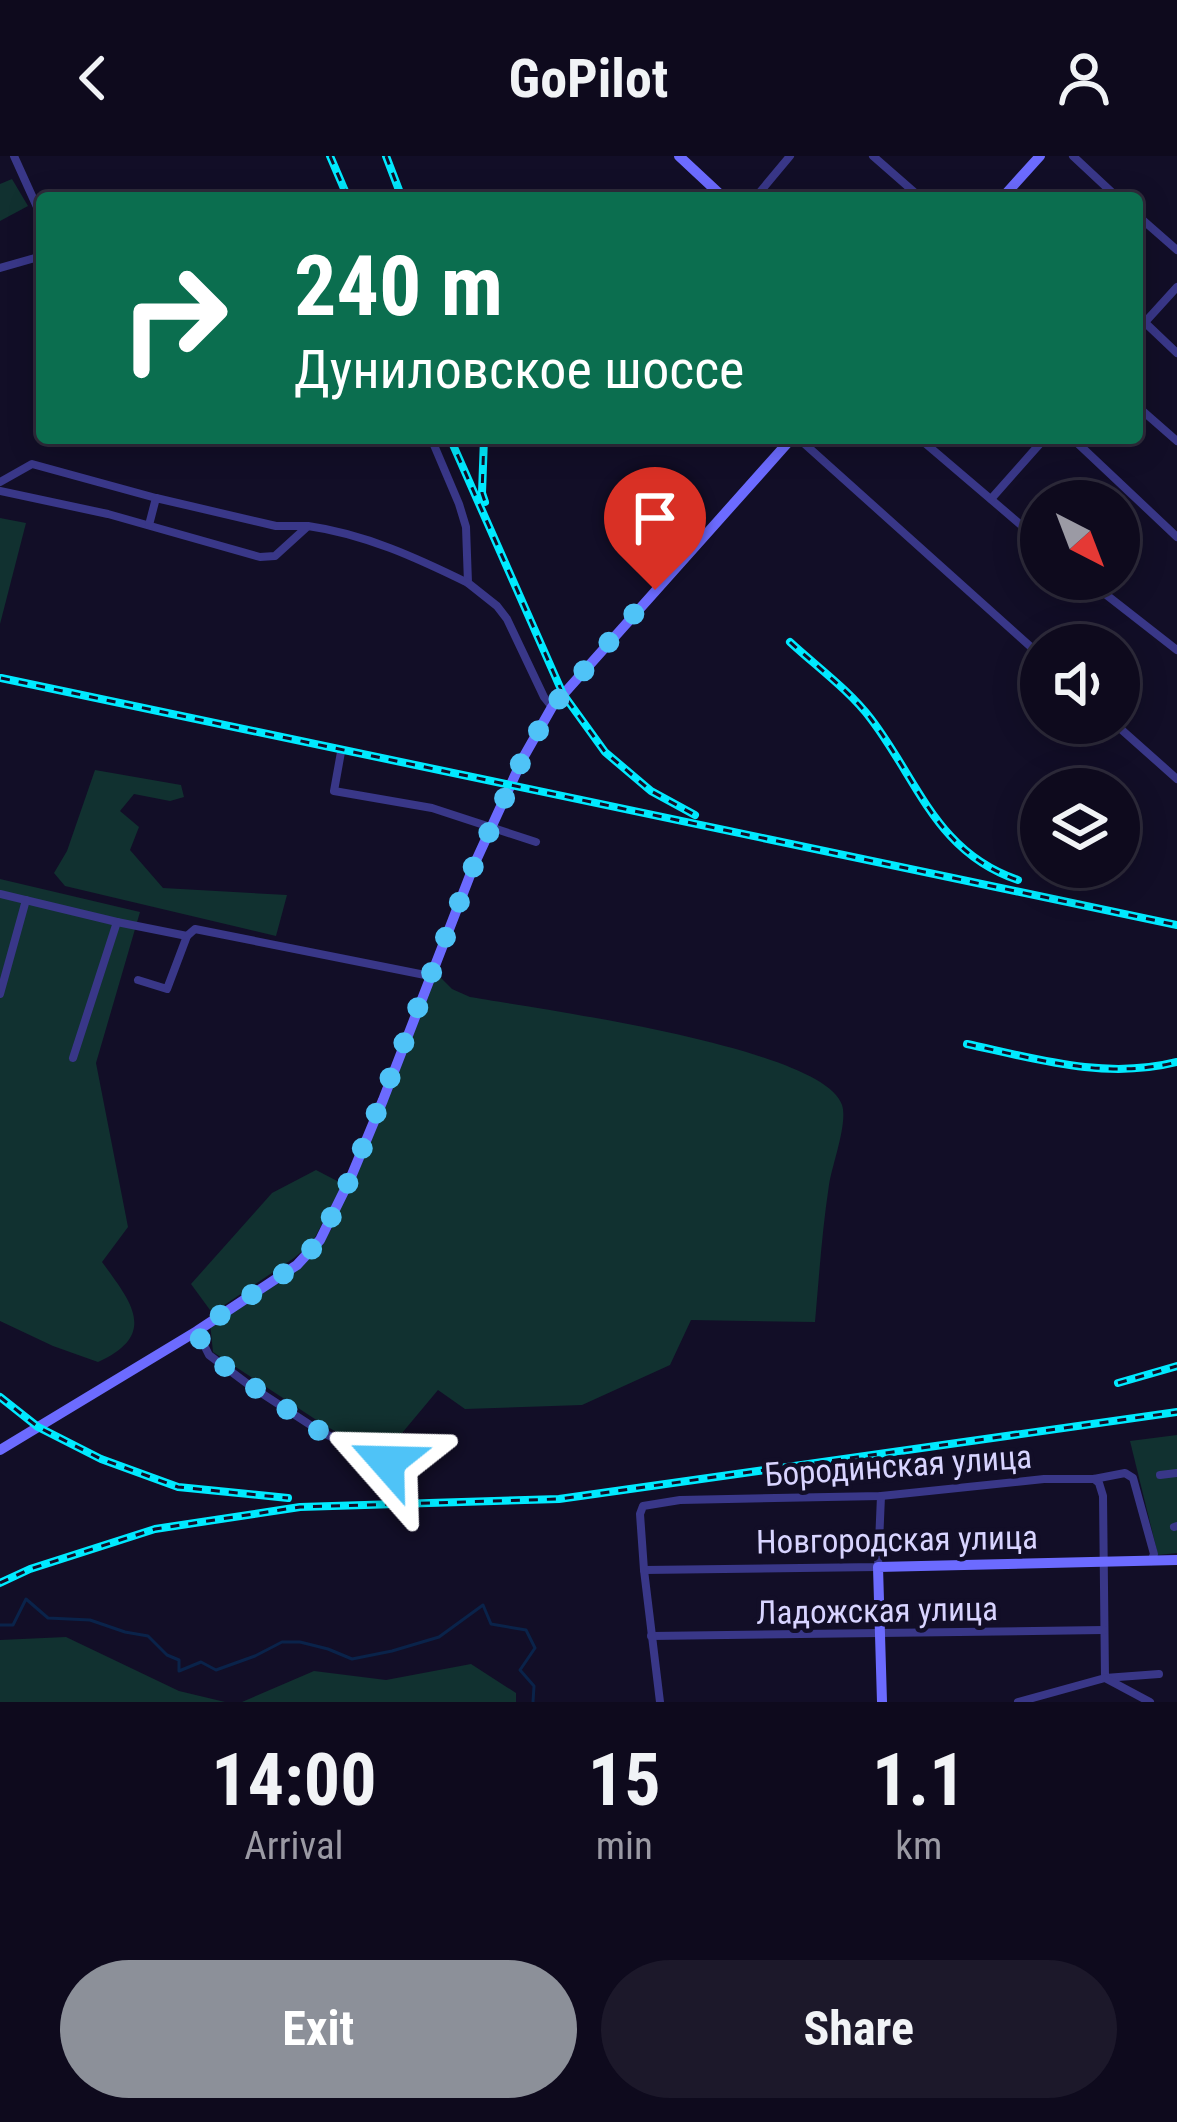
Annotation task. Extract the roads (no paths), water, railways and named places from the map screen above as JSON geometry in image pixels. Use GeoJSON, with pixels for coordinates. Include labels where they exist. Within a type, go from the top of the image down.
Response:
{"type":"FeatureCollection","features":[{"type":"Feature","properties":{"kind":"street"},"geometry":{"type":"LineString","coordinates":[[14,156],[36,205]]}},
{"type":"Feature","properties":{"kind":"street"},"geometry":{"type":"LineString","coordinates":[[679,156],[718,192]]}},
{"type":"Feature","properties":{"kind":"street"},"geometry":{"type":"LineString","coordinates":[[760,192],[790,156]]}},
{"type":"Feature","properties":{"kind":"street"},"geometry":{"type":"LineString","coordinates":[[873,156],[914,192]]}},
{"type":"Feature","properties":{"kind":"street"},"geometry":{"type":"LineString","coordinates":[[1007,192],[1040,156]]}},
{"type":"Feature","properties":{"kind":"street"},"geometry":{"type":"LineString","coordinates":[[1073,156],[1112,192]]}},
{"type":"Feature","properties":{"kind":"street"},"geometry":{"type":"LineString","coordinates":[[1143,220],[1177,250]]}},
{"type":"Feature","properties":{"kind":"street"},"geometry":{"type":"LineString","coordinates":[[0,268],[36,258]]}},
{"type":"Feature","properties":{"kind":"street"},"geometry":{"type":"LineString","coordinates":[[1143,317],[1177,287]]}},
{"type":"Feature","properties":{"kind":"street"},"geometry":{"type":"LineString","coordinates":[[1143,321],[1177,353]]}},
{"type":"Feature","properties":{"kind":"street"},"geometry":{"type":"LineString","coordinates":[[1143,411],[1177,442]]}},
{"type":"Feature","properties":{"kind":"street"},"geometry":{"type":"LineString","coordinates":[[434,444],[466,527],[468,583]]}},
{"type":"Feature","properties":{"kind":"street"},"geometry":{"type":"LineString","coordinates":[[0,1450],[297,1265],[320,1240],[351,1177],[490,828],[552,707],[790,444]]}},
{"type":"Feature","properties":{"kind":"street"},"geometry":{"type":"LineString","coordinates":[[802,444],[1020,637]]}},
{"type":"Feature","properties":{"kind":"street"},"geometry":{"type":"LineString","coordinates":[[927,444],[1020,524]]}},
{"type":"Feature","properties":{"kind":"street"},"geometry":{"type":"LineString","coordinates":[[991,499],[1040,444]]}},
{"type":"Feature","properties":{"kind":"street"},"geometry":{"type":"LineString","coordinates":[[1078,444],[1177,537]]}},
{"type":"Feature","properties":{"kind":"street"},"geometry":{"type":"LineString","coordinates":[[0,486],[32,464],[276,526],[333,530],[417,558],[468,583],[497,606],[552,707]]}},
{"type":"Feature","properties":{"kind":"street"},"geometry":{"type":"LineString","coordinates":[[0,486],[260,556],[275,556],[308,526]]}},
{"type":"Feature","properties":{"kind":"street"},"geometry":{"type":"LineString","coordinates":[[149,525],[156,498]]}},
{"type":"Feature","properties":{"kind":"street"},"geometry":{"type":"LineString","coordinates":[[1113,600],[1177,650]]}},
{"type":"Feature","properties":{"kind":"street"},"geometry":{"type":"LineString","coordinates":[[1138,744],[1177,779]]}},
{"type":"Feature","properties":{"kind":"street"},"geometry":{"type":"LineString","coordinates":[[341,752],[334,791],[432,808],[536,842]]}},
{"type":"Feature","properties":{"kind":"street"},"geometry":{"type":"LineString","coordinates":[[0,894],[187,936]]}},
{"type":"Feature","properties":{"kind":"street"},"geometry":{"type":"LineString","coordinates":[[0,994],[26,900]]}},
{"type":"Feature","properties":{"kind":"street"},"geometry":{"type":"LineString","coordinates":[[73,1058],[117,922]]}},
{"type":"Feature","properties":{"kind":"street"},"geometry":{"type":"LineString","coordinates":[[137,980],[167,989],[187,936],[195,928],[430,976]]}},
{"type":"Feature","properties":{"kind":"street"},"geometry":{"type":"LineString","coordinates":[[196,1331],[209,1355],[249,1384],[321,1432],[387,1462]]}},
{"type":"Feature","properties":{"kind":"street","name":"Бородинская улица"},"geometry":{"type":"LineString","coordinates":[[644,1570],[640,1514],[644,1506],[680,1500],[881,1496],[1044,1479],[1094,1479],[1119,1472],[1133,1478],[1154,1554],[1151,1561]]}},
{"type":"Feature","properties":{"kind":"street"},"geometry":{"type":"LineString","coordinates":[[1160,1475],[1177,1473]]}},
{"type":"Feature","properties":{"kind":"street"},"geometry":{"type":"LineString","coordinates":[[1094,1479],[1102,1489],[1105,1678]]}},
{"type":"Feature","properties":{"kind":"street"},"geometry":{"type":"LineString","coordinates":[[881,1496],[882,1702]]}},
{"type":"Feature","properties":{"kind":"street","name":"Новгородская улица"},"geometry":{"type":"LineString","coordinates":[[644,1570],[1177,1560]]}},
{"type":"Feature","properties":{"kind":"street"},"geometry":{"type":"LineString","coordinates":[[644,1570],[660,1702]]}},
{"type":"Feature","properties":{"kind":"street","name":"Ладожская улица"},"geometry":{"type":"LineString","coordinates":[[651,1636],[1104,1630]]}},
{"type":"Feature","properties":{"kind":"street"},"geometry":{"type":"LineString","coordinates":[[1018,1702],[1105,1678],[1159,1674]]}},
{"type":"Feature","properties":{"kind":"street"},"geometry":{"type":"LineString","coordinates":[[1105,1678],[1150,1702]]}},
{"type":"Feature","properties":{"kind":"waterway"},"geometry":{"type":"LineString","coordinates":[[0,1625],[13,1625],[26,1599],[48,1618],[90,1620],[148,1636],[179,1660],[179,1671],[201,1662],[216,1670],[282,1642],[300,1642],[352,1659],[392,1651],[439,1637],[483,1605],[491,1624],[526,1630],[535,1648],[520,1670],[534,1686],[533,1702]]}},
{"type":"Feature","properties":{"kind":"railway"},"geometry":{"type":"LineString","coordinates":[[330,156],[345,192]]}},
{"type":"Feature","properties":{"kind":"railway"},"geometry":{"type":"LineString","coordinates":[[386,156],[400,192]]}},
{"type":"Feature","properties":{"kind":"railway"},"geometry":{"type":"LineString","coordinates":[[453,444],[563,694],[605,752],[651,791],[695,815]]}},
{"type":"Feature","properties":{"kind":"railway"},"geometry":{"type":"LineString","coordinates":[[484,444],[485,502]]}},
{"type":"Feature","properties":{"kind":"railway"},"geometry":{"type":"LineString","coordinates":[[790,642],[862,708],[948,833],[990,868],[1018,880]]}},
{"type":"Feature","properties":{"kind":"railway"},"geometry":{"type":"LineString","coordinates":[[1,678],[1177,925]]}},
{"type":"Feature","properties":{"kind":"railway"},"geometry":{"type":"LineString","coordinates":[[967,1044],[1098,1068],[1177,1062]]}},
{"type":"Feature","properties":{"kind":"railway"},"geometry":{"type":"LineString","coordinates":[[1118,1383],[1177,1366]]}},
{"type":"Feature","properties":{"kind":"railway"},"geometry":{"type":"LineString","coordinates":[[0,1397],[38,1427],[101,1459],[178,1487],[288,1498]]}},
{"type":"Feature","properties":{"kind":"railway"},"geometry":{"type":"LineString","coordinates":[[0,1583],[155,1529],[300,1507],[559,1499],[1177,1412]]}}]}
